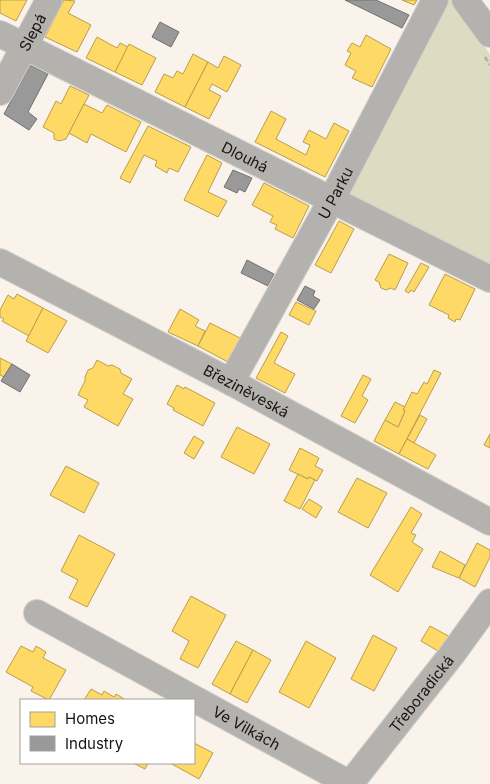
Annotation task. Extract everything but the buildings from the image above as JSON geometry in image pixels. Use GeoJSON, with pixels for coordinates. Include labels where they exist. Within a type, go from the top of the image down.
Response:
{"type":"FeatureCollection","features":[{"type":"Feature","properties":{"kind":"street","name":"Slepá"},"geometry":{"type":"LineString","coordinates":[[0,92],[49,0]]}},
{"type":"Feature","properties":{"kind":"street","name":"U Parku"},"geometry":{"type":"LineString","coordinates":[[231,382],[332,199],[435,0]]}},
{"type":"Feature","properties":{"kind":"street"},"geometry":{"type":"LineString","coordinates":[[465,0],[490,34]]}},
{"type":"Feature","properties":{"kind":"street","name":"Dlouhá"},"geometry":{"type":"LineString","coordinates":[[0,34],[490,279]]}},
{"type":"Feature","properties":{"kind":"street","name":"Březiněveská"},"geometry":{"type":"LineString","coordinates":[[0,262],[231,382],[490,522]]}},
{"type":"Feature","properties":{"kind":"street","name":"Třeboradická"},"geometry":{"type":"LineString","coordinates":[[350,784],[453,653],[490,602]]}},
{"type":"Feature","properties":{"kind":"street","name":"Ve Vilkách"},"geometry":{"type":"LineString","coordinates":[[37,613],[194,699]]}},
{"type":"Feature","properties":{"kind":"street","name":"Ve Vilkách"},"geometry":{"type":"LineString","coordinates":[[195,699],[350,784]]}},
{"type":"Feature","properties":{"kind":"green space"},"geometry":{"type":"Polygon","coordinates":[[[448,0],[451,0],[490,54],[490,267],[347,194],[448,0]]]}}]}
